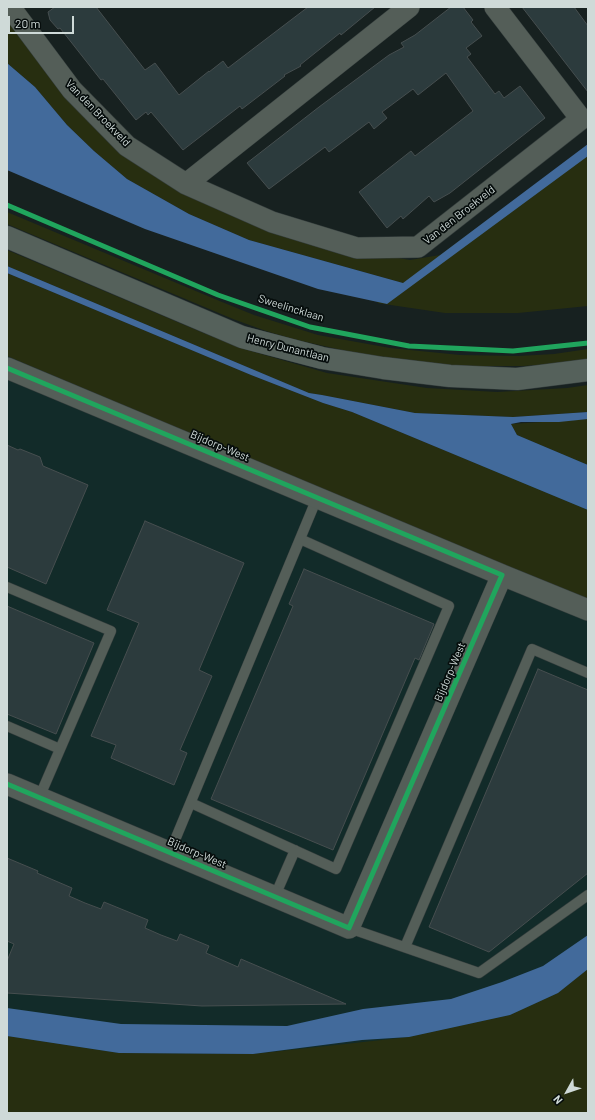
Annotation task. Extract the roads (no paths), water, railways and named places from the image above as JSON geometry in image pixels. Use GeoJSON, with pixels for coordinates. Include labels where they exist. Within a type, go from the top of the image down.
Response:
{"type":"FeatureCollection","features":[{"type":"Feature","properties":{"kind":"main road","name":"Henry Dunantlaan"},"geometry":{"type":"LineString","coordinates":[[7,237],[242,337],[322,358],[382,368],[457,376],[518,379],[588,370]]}},
{"type":"Feature","properties":{"kind":"street","name":"Van den Broekveld"},"geometry":{"type":"LineString","coordinates":[[10,7],[72,90],[128,146],[186,184],[272,222],[357,248],[418,247],[582,119],[495,7]]}},
{"type":"Feature","properties":{"kind":"street"},"geometry":{"type":"LineString","coordinates":[[186,184],[409,7]]}},
{"type":"Feature","properties":{"kind":"street","name":"Bijdorp-West"},"geometry":{"type":"LineString","coordinates":[[7,368],[588,610]]}},
{"type":"Feature","properties":{"kind":"street","name":"Bijdorp-West"},"geometry":{"type":"LineString","coordinates":[[7,784],[349,928],[502,575]]}},
{"type":"Feature","properties":{"kind":"lane"},"geometry":{"type":"LineString","coordinates":[[170,852],[317,498]]}},
{"type":"Feature","properties":{"kind":"lane"},"geometry":{"type":"LineString","coordinates":[[191,803],[336,869],[449,606],[300,539]]}},
{"type":"Feature","properties":{"kind":"lane"},"geometry":{"type":"LineString","coordinates":[[7,587],[111,631],[39,798]]}},
{"type":"Feature","properties":{"kind":"lane"},"geometry":{"type":"LineString","coordinates":[[405,947],[532,649],[588,673]]}},
{"type":"Feature","properties":{"kind":"lane"},"geometry":{"type":"LineString","coordinates":[[7,726],[60,749]]}},
{"type":"Feature","properties":{"kind":"lane"},"geometry":{"type":"LineString","coordinates":[[275,896],[295,850]]}},
{"type":"Feature","properties":{"kind":"lane"},"geometry":{"type":"LineString","coordinates":[[349,928],[479,973],[588,895]]}},
{"type":"Feature","properties":{"kind":"water"},"geometry":{"type":"Polygon","coordinates":[[[7,63],[35,87],[67,125],[94,151],[127,179],[189,214],[249,240],[403,283],[588,144],[588,156],[387,304],[318,289],[145,229],[7,170],[7,63]]]}},
{"type":"Feature","properties":{"kind":"water"},"geometry":{"type":"Polygon","coordinates":[[[7,266],[309,393],[415,413],[513,417],[588,412],[588,419],[559,422],[521,422],[511,424],[517,435],[588,465],[588,510],[352,412],[323,403],[251,375],[7,273],[7,266]]]}},
{"type":"Feature","properties":{"kind":"water"},"geometry":{"type":"Polygon","coordinates":[[[588,935],[588,969],[558,993],[510,1015],[409,1037],[362,1040],[253,1054],[119,1053],[7,1036],[7,1008],[121,1024],[287,1026],[363,1009],[451,999],[502,982],[543,966],[588,935]]]}}]}
